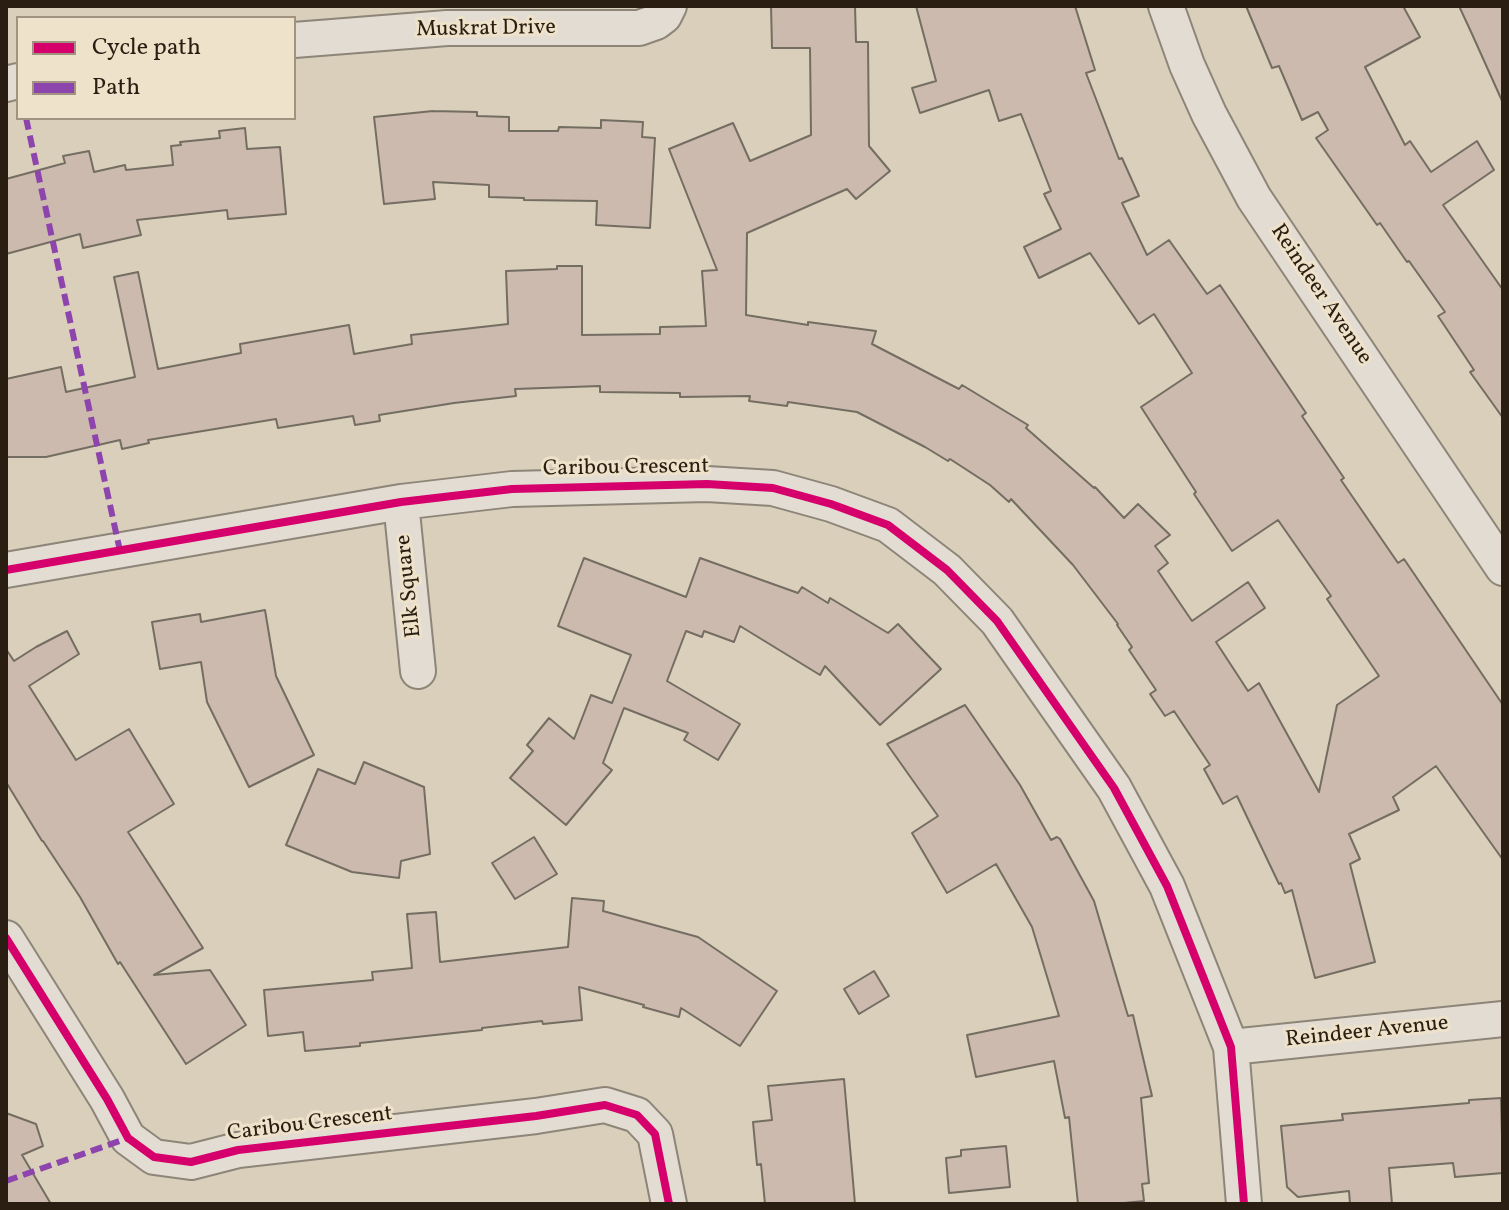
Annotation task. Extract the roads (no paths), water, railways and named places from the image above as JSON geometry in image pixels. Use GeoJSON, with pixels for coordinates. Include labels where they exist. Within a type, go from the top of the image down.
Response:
{"type":"FeatureCollection","features":[{"type":"Feature","properties":{"kind":"street","name":"Muskrat Drive"},"geometry":{"type":"LineString","coordinates":[[296,40],[447,28],[639,28],[656,22],[664,16],[669,6]]}},
{"type":"Feature","properties":{"kind":"street","name":"Reindeer Avenue"},"geometry":{"type":"LineString","coordinates":[[1166,6],[1209,114],[1254,198],[1503,568]]}},
{"type":"Feature","properties":{"kind":"street","name":"Caribou Crescent"},"geometry":{"type":"LineString","coordinates":[[6,570],[401,502],[512,489],[707,484],[773,488],[831,504],[888,525],[947,570],[997,621],[1114,788],[1167,886],[1231,1047],[1244,1204]]}},
{"type":"Feature","properties":{"kind":"street","name":"Elk Square"},"geometry":{"type":"LineString","coordinates":[[401,502],[418,671]]}},
{"type":"Feature","properties":{"kind":"street","name":"Caribou Crescent"},"geometry":{"type":"LineString","coordinates":[[6,938],[128,1138],[154,1157],[191,1162],[238,1150],[536,1116],[605,1105],[637,1115],[655,1134],[669,1204]]}},
{"type":"Feature","properties":{"kind":"street","name":"Reindeer Avenue"},"geometry":{"type":"LineString","coordinates":[[1231,1047],[1503,1019]]}}]}
